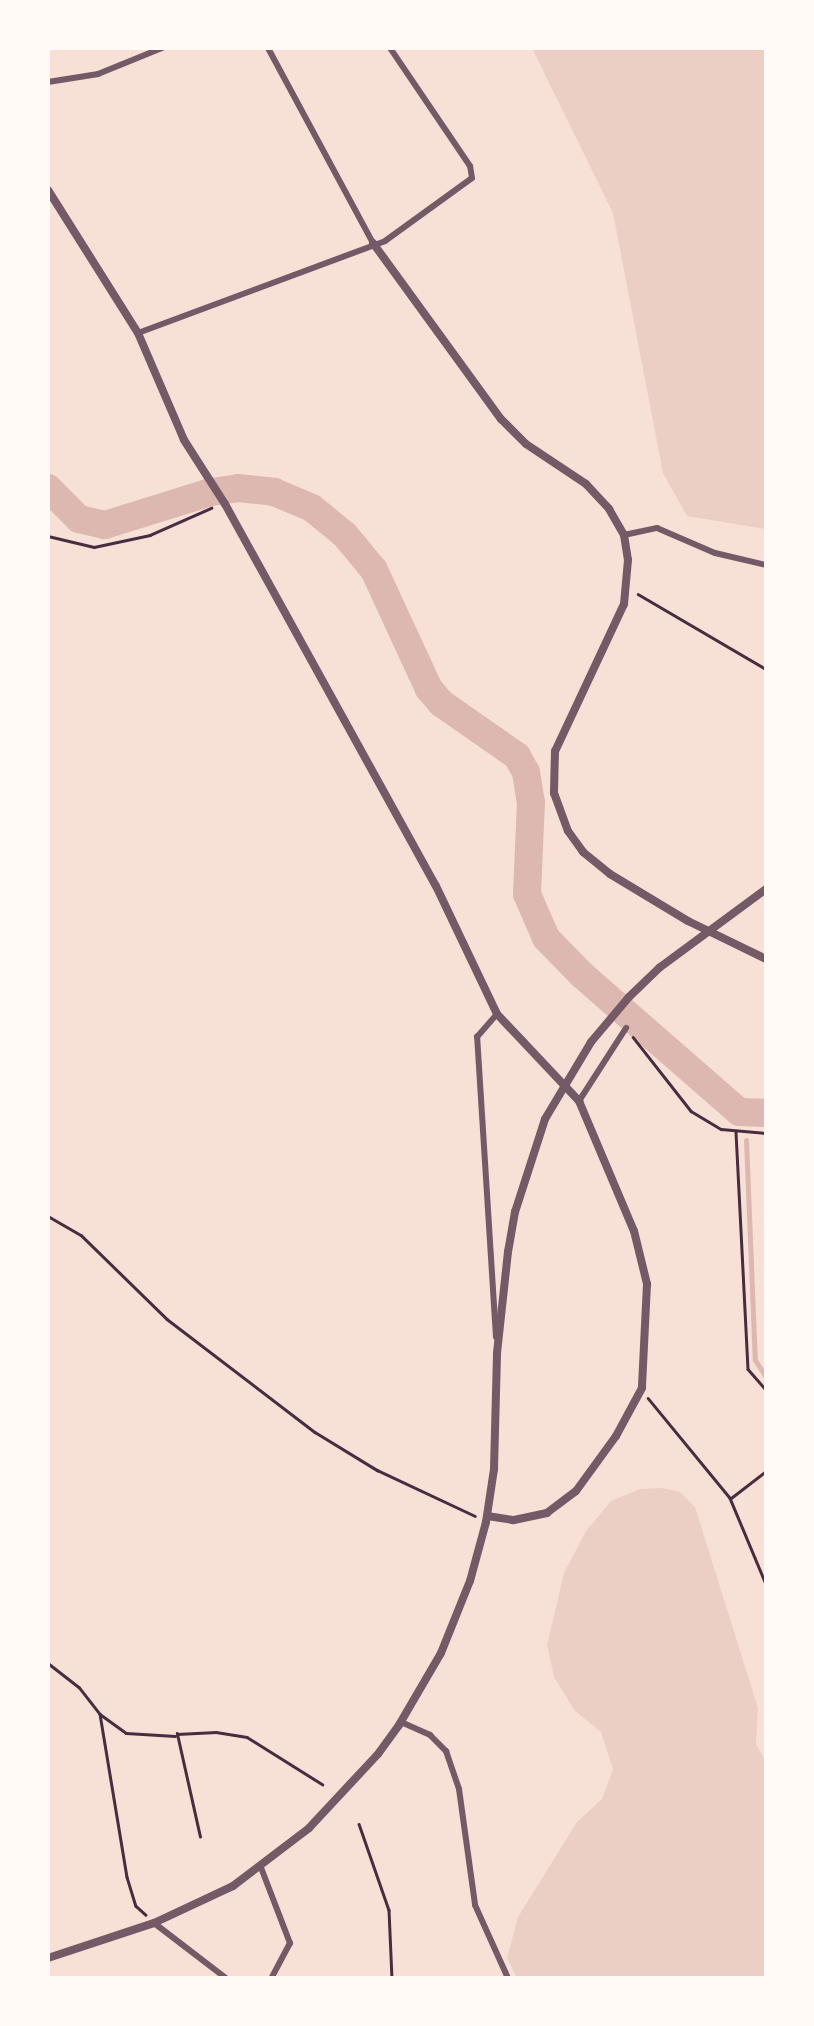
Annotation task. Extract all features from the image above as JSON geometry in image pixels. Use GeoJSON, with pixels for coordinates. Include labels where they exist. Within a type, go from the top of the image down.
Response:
{"type":"FeatureCollection","features":[{"type":"Feature","properties":{"kind":"street"},"geometry":{"type":"LineString","coordinates":[[48,82],[98,74],[162,48]]}},
{"type":"Feature","properties":{"kind":"street"},"geometry":{"type":"LineString","coordinates":[[268,48],[374,243],[501,419],[526,444],[586,484],[609,509],[624,535],[628,588],[554,751],[551,779],[562,819],[583,852],[610,874],[688,921],[766,959]]}},
{"type":"Feature","properties":{"kind":"street"},"geometry":{"type":"LineString","coordinates":[[138,334],[384,240],[472,178],[470,166],[390,48]]}},
{"type":"Feature","properties":{"kind":"street"},"geometry":{"type":"LineString","coordinates":[[48,190],[138,334],[184,440],[211,479],[436,886],[497,1014],[580,1101],[634,1231],[647,1284],[642,1388],[616,1436],[576,1491],[547,1513],[513,1520],[486,1519]]}},
{"type":"Feature","properties":{"kind":"street"},"geometry":{"type":"LineString","coordinates":[[624,535],[657,528],[715,552],[766,565]]}},
{"type":"Feature","properties":{"kind":"street"},"geometry":{"type":"LineString","coordinates":[[498,1354],[508,1252],[536,1144],[564,1084],[629,998],[658,968],[766,889]]}},
{"type":"Feature","properties":{"kind":"street"},"geometry":{"type":"LineString","coordinates":[[48,1958],[154,1923],[233,1886],[309,1828],[345,1792],[401,1722],[441,1652],[470,1582],[486,1519],[497,1426],[498,1354],[477,1037],[497,1014]]}},
{"type":"Feature","properties":{"kind":"street"},"geometry":{"type":"LineString","coordinates":[[580,1101],[626,1028]]}},
{"type":"Feature","properties":{"kind":"street"},"geometry":{"type":"LineString","coordinates":[[401,1722],[436,1739],[446,1751],[459,1789],[475,1905],[508,1978]]}},
{"type":"Feature","properties":{"kind":"street"},"geometry":{"type":"LineString","coordinates":[[260,1865],[290,1943],[271,1978]]}},
{"type":"Feature","properties":{"kind":"street"},"geometry":{"type":"LineString","coordinates":[[154,1923],[226,1978]]}},
{"type":"Feature","properties":{"kind":"path"},"geometry":{"type":"LineString","coordinates":[[48,536],[76,546],[119,543],[209,512],[218,496]]}},
{"type":"Feature","properties":{"kind":"path"},"geometry":{"type":"LineString","coordinates":[[628,588],[766,668]]}},
{"type":"Feature","properties":{"kind":"path"},"geometry":{"type":"LineString","coordinates":[[626,1028],[691,1111],[720,1129],[766,1133]]}},
{"type":"Feature","properties":{"kind":"path"},"geometry":{"type":"LineString","coordinates":[[736,1132],[748,1369],[766,1390]]}},
{"type":"Feature","properties":{"kind":"path"},"geometry":{"type":"LineString","coordinates":[[48,1216],[81,1234],[166,1319],[315,1432],[377,1470],[486,1519]]}},
{"type":"Feature","properties":{"kind":"path"},"geometry":{"type":"LineString","coordinates":[[642,1388],[661,1419],[730,1498],[766,1584]]}},
{"type":"Feature","properties":{"kind":"path"},"geometry":{"type":"LineString","coordinates":[[730,1498],[766,1471]]}},
{"type":"Feature","properties":{"kind":"path"},"geometry":{"type":"LineString","coordinates":[[48,1663],[79,1687],[100,1714],[135,1736],[216,1732],[247,1737],[322,1784]]}},
{"type":"Feature","properties":{"kind":"path"},"geometry":{"type":"LineString","coordinates":[[100,1714],[126,1877],[136,1906],[154,1923]]}},
{"type":"Feature","properties":{"kind":"path"},"geometry":{"type":"LineString","coordinates":[[176,1736],[200,1836]]}},
{"type":"Feature","properties":{"kind":"path"},"geometry":{"type":"LineString","coordinates":[[359,1824],[389,1910],[392,1978]]}},
{"type":"Feature","properties":{"kind":"shaded area"},"geometry":{"type":"Polygon","coordinates":[[[532,48],[766,48],[766,529],[687,516],[663,473],[613,213],[532,48]]]}},
{"type":"Feature","properties":{"kind":"shaded area"},"geometry":{"type":"Polygon","coordinates":[[[640,1489],[680,1492],[695,1507],[758,1708],[756,1744],[766,1762],[766,1978],[517,1978],[507,1958],[518,1917],[577,1822],[602,1799],[613,1769],[601,1732],[575,1711],[554,1677],[547,1645],[564,1573],[586,1531],[611,1501],[640,1489]]]}},
{"type":"Feature","properties":{"kind":"waterway"},"geometry":{"type":"LineString","coordinates":[[48,488],[79,519],[105,525],[211,492],[238,488],[274,492],[312,508],[345,535],[374,570],[429,689],[441,703],[517,756],[526,772],[531,802],[527,894],[546,938],[581,974],[739,1112],[766,1113]]}},
{"type":"Feature","properties":{"kind":"waterway"},"geometry":{"type":"LineString","coordinates":[[746,1140],[755,1360],[766,1377]]}}]}
